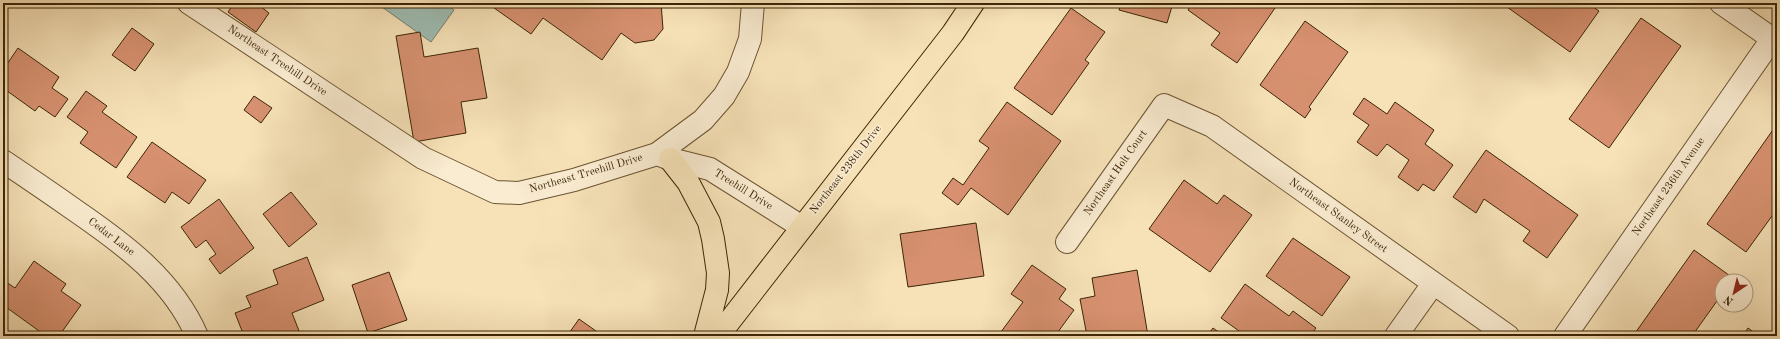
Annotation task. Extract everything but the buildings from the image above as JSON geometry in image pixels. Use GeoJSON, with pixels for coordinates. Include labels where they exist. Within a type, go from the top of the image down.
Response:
{"type":"FeatureCollection","features":[{"type":"Feature","properties":{"kind":"highway","name":"Northeast 238th Drive"},"geometry":{"type":"LineString","coordinates":[[718,336],[952,33],[973,3]]}},
{"type":"Feature","properties":{"kind":"highway"},"geometry":{"type":"LineString","coordinates":[[663,157],[688,182],[709,222],[713,239],[718,272],[717,290],[705,336]]}},
{"type":"Feature","properties":{"kind":"street","name":"Northeast Treehill Drive"},"geometry":{"type":"LineString","coordinates":[[189,3],[423,158],[495,192],[518,193],[663,157],[703,120],[724,96],[738,72],[750,38],[754,3]]}},
{"type":"Feature","properties":{"kind":"street"},"geometry":{"type":"LineString","coordinates":[[1721,3],[1775,40]]}},
{"type":"Feature","properties":{"kind":"street","name":"Northeast 236th Avenue"},"geometry":{"type":"LineString","coordinates":[[1565,336],[1775,40]]}},
{"type":"Feature","properties":{"kind":"street","name":"Northeast Holt Court"},"geometry":{"type":"LineString","coordinates":[[1067,242],[1164,105]]}},
{"type":"Feature","properties":{"kind":"street","name":"Northeast Stanley Street"},"geometry":{"type":"LineString","coordinates":[[1164,105],[1212,126],[1508,336]]}},
{"type":"Feature","properties":{"kind":"street","name":"Treehill Drive"},"geometry":{"type":"LineString","coordinates":[[663,157],[710,170],[802,226]]}},
{"type":"Feature","properties":{"kind":"street","name":"Cedar Lane"},"geometry":{"type":"LineString","coordinates":[[3,161],[100,227],[138,256],[167,287],[189,318],[197,336]]}},
{"type":"Feature","properties":{"kind":"street"},"geometry":{"type":"LineString","coordinates":[[1396,336],[1433,284]]}},
{"type":"Feature","properties":{"kind":"water"},"geometry":{"type":"Polygon","coordinates":[[[385,3],[444,3],[454,10],[431,42],[382,7],[385,3]]]}}]}
